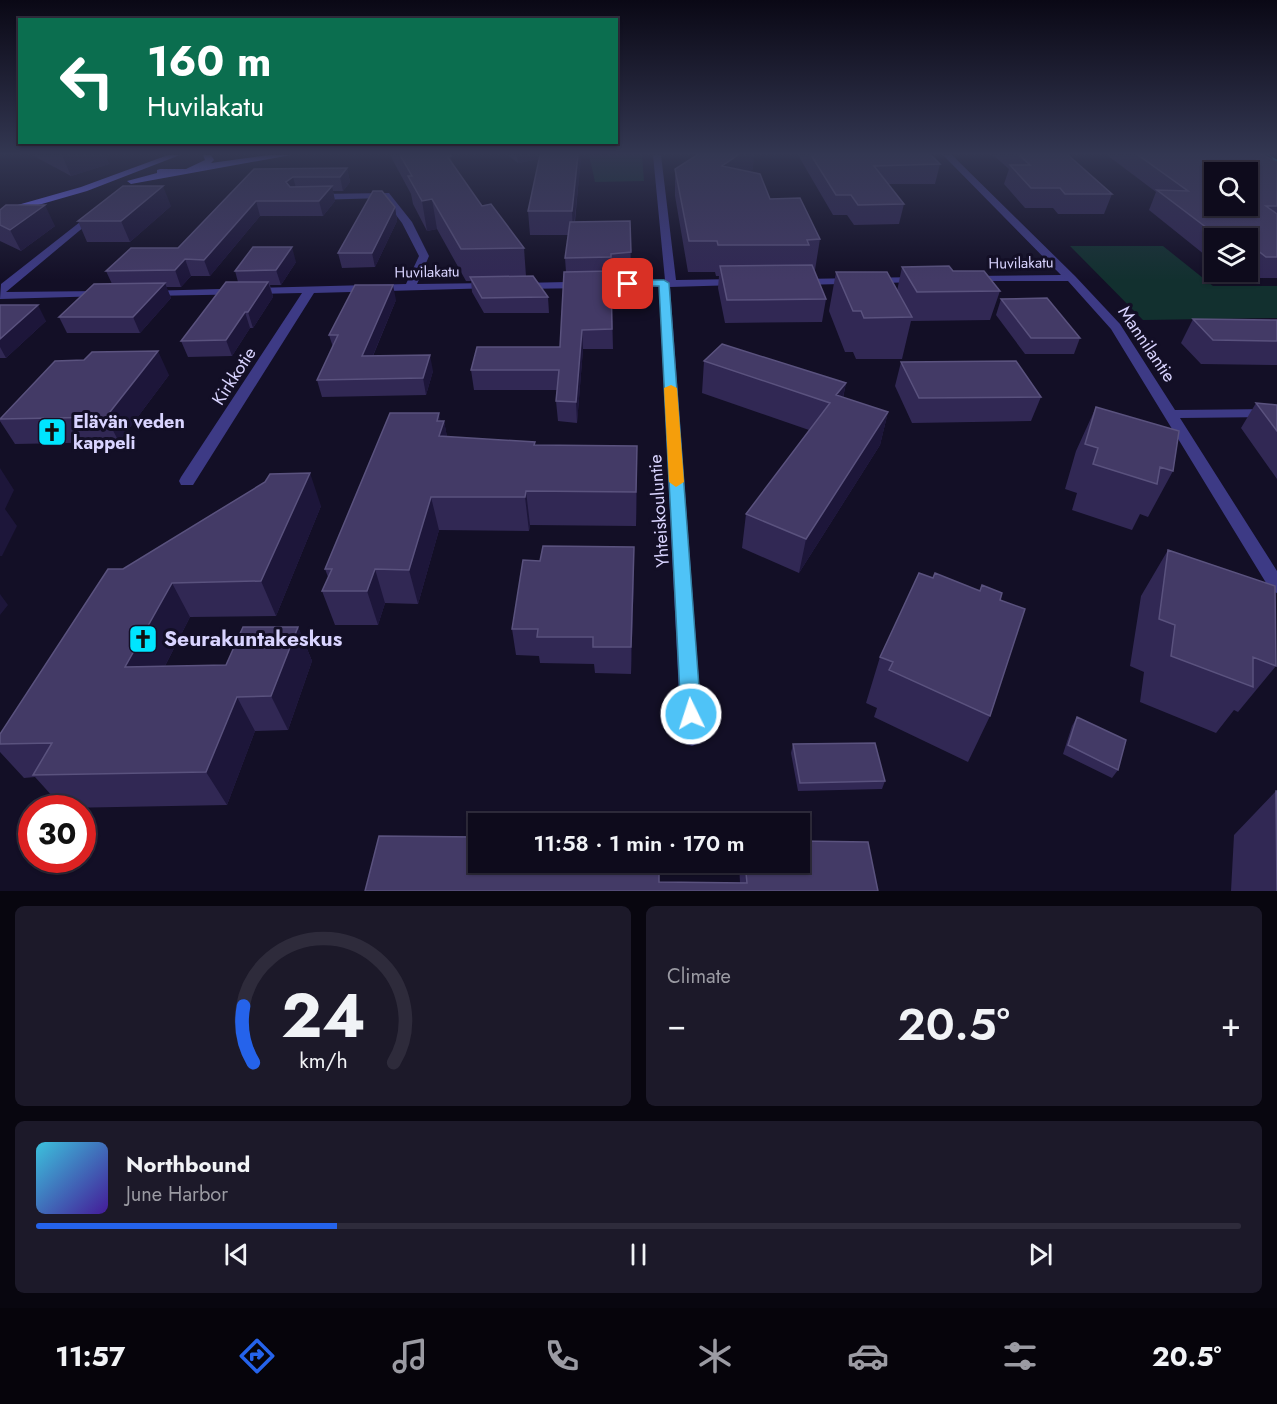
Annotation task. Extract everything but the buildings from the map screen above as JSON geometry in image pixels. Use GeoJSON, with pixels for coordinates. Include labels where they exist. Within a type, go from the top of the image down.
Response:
{"type":"FeatureCollection","features":[{"type":"Feature","properties":{"kind":"main road"},"geometry":{"type":"LineString","coordinates":[[0,213],[57,197]]}},
{"type":"Feature","properties":{"kind":"street"},"geometry":{"type":"LineString","coordinates":[[309,197],[325,197]]}},
{"type":"Feature","properties":{"kind":"street"},"geometry":{"type":"LineString","coordinates":[[387,197],[407,222],[424,256],[410,288]]}},
{"type":"Feature","properties":{"kind":"street","name":"Yhteiskouluntie"},"geometry":{"type":"LineString","coordinates":[[661,197],[668,283],[693,736]]}},
{"type":"Feature","properties":{"kind":"street","name":"Mannilantie"},"geometry":{"type":"LineString","coordinates":[[989,197],[1071,278],[1116,327],[1277,586]]}},
{"type":"Feature","properties":{"kind":"street"},"geometry":{"type":"LineString","coordinates":[[105,205],[5,286],[0,295],[115,294]]}},
{"type":"Feature","properties":{"kind":"street","name":"Huvilakatu"},"geometry":{"type":"LineString","coordinates":[[960,279],[1071,278]]}},
{"type":"Feature","properties":{"kind":"street"},"geometry":{"type":"LineString","coordinates":[[783,282],[936,280]]}},
{"type":"Feature","properties":{"kind":"street","name":"Huvilakatu"},"geometry":{"type":"LineString","coordinates":[[138,293],[750,282]]}},
{"type":"Feature","properties":{"kind":"street","name":"Kirkkotie"},"geometry":{"type":"LineString","coordinates":[[187,481],[310,290]]}},
{"type":"Feature","properties":{"kind":"street"},"geometry":{"type":"LineString","coordinates":[[1172,414],[1277,413]]}},
{"type":"Feature","properties":{"kind":"green space"},"geometry":{"type":"Polygon","coordinates":[[[1070,246],[1163,246],[1204,279],[1204,282],[1213,286],[1277,286],[1277,318],[1143,320],[1070,246]]]}},
{"type":"Feature","properties":{"kind":"slow traffic"},"geometry":{"type":"LineString","coordinates":[[671,388],[676,482]]}},
{"type":"Feature","properties":{"kind":"place","name":"Elävän veden kappeli"},"geometry":{"type":"Point","coordinates":[52,432]}},
{"type":"Feature","properties":{"kind":"place","name":"Seurakuntakeskus"},"geometry":{"type":"Point","coordinates":[143,639]}},
{"type":"Feature","properties":{"kind":"route"},"geometry":{"type":"LineString","coordinates":[[628,284],[664,283],[691,714]]}}]}
